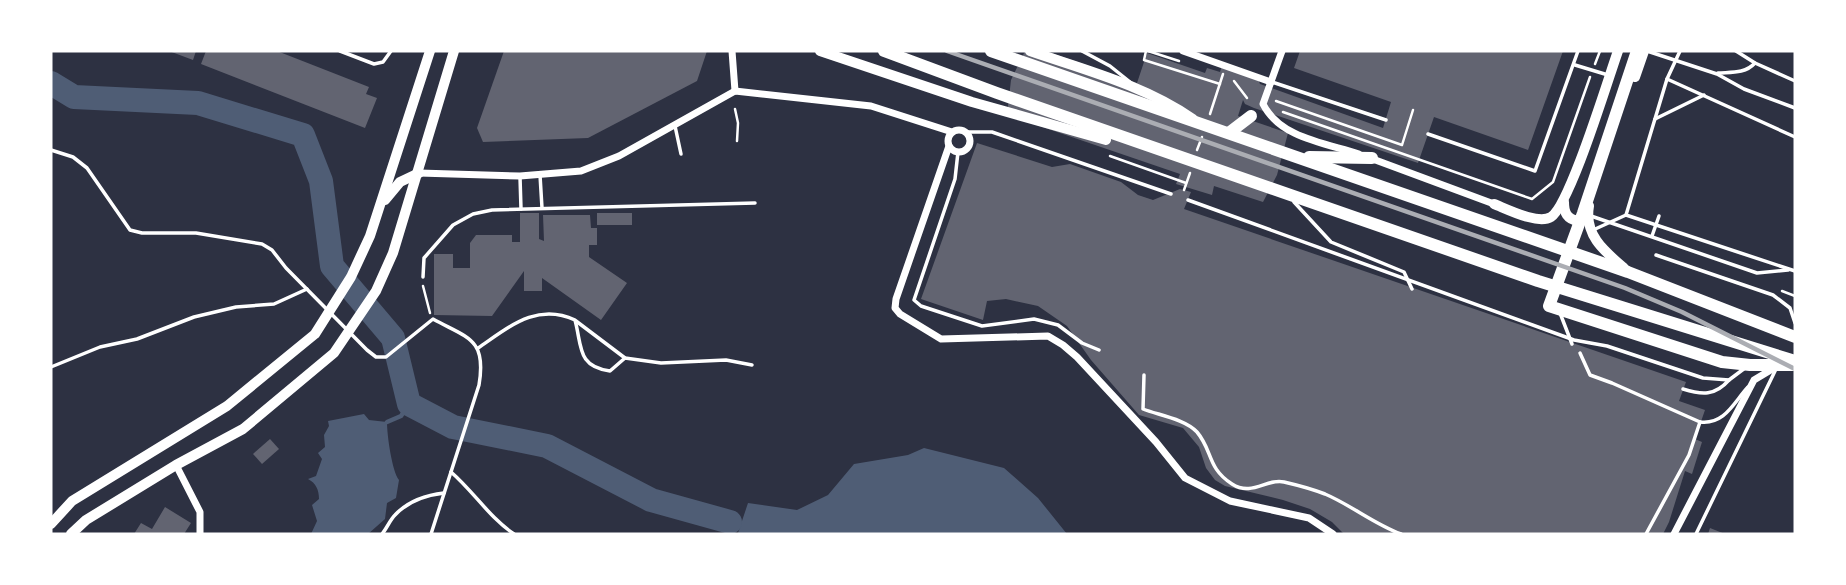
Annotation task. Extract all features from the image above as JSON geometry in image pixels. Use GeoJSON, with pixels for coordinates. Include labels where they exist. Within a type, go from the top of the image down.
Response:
{"type":"FeatureCollection","features":[{"type":"Feature","properties":{"kind":"main road"},"geometry":{"type":"LineString","coordinates":[[51,524],[72,502],[227,406],[315,334],[351,277],[370,236],[430,51]]}},
{"type":"Feature","properties":{"kind":"main road"},"geometry":{"type":"LineString","coordinates":[[71,534],[86,520],[176,465],[243,429],[334,353],[376,291],[393,253],[454,51]]}},
{"type":"Feature","properties":{"kind":"main road"},"geometry":{"type":"LineString","coordinates":[[820,51],[972,102],[1106,140],[1159,149]]}},
{"type":"Feature","properties":{"kind":"main road"},"geometry":{"type":"LineString","coordinates":[[884,51],[1541,285],[1795,363]]}},
{"type":"Feature","properties":{"kind":"main road"},"geometry":{"type":"LineString","coordinates":[[991,51],[1628,272],[1795,337]]}},
{"type":"Feature","properties":{"kind":"main road"},"geometry":{"type":"LineString","coordinates":[[1030,51],[1138,88],[1173,105],[1198,122]]}},
{"type":"Feature","properties":{"kind":"main road"},"geometry":{"type":"LineString","coordinates":[[1637,51],[1585,212],[1549,306],[1722,362],[1778,366],[1795,363]]}},
{"type":"Feature","properties":{"kind":"main road"},"geometry":{"type":"LineString","coordinates":[[1230,132],[1253,112]]}},
{"type":"Feature","properties":{"kind":"main road"},"geometry":{"type":"LineString","coordinates":[[1298,156],[1372,158]]}},
{"type":"Feature","properties":{"kind":"main road"},"geometry":{"type":"LineString","coordinates":[[378,211],[400,182],[419,173]]}},
{"type":"Feature","properties":{"kind":"street"},"geometry":{"type":"LineString","coordinates":[[732,51],[735,91]]}},
{"type":"Feature","properties":{"kind":"street"},"geometry":{"type":"LineString","coordinates":[[1183,51],[1271,82]]}},
{"type":"Feature","properties":{"kind":"street"},"geometry":{"type":"LineString","coordinates":[[1282,51],[1263,104],[1270,117],[1284,129],[1372,158],[1523,216],[1543,220],[1559,209],[1572,182],[1618,51]]}},
{"type":"Feature","properties":{"kind":"street"},"geometry":{"type":"LineString","coordinates":[[1564,199],[1564,210],[1572,220],[1583,219],[1646,51]]}},
{"type":"Feature","properties":{"kind":"street"},"geometry":{"type":"LineString","coordinates":[[419,173],[520,176],[581,171],[602,164],[735,91],[871,106],[952,132],[966,132],[970,138],[970,145],[965,150],[958,152],[950,146]]}},
{"type":"Feature","properties":{"kind":"street"},"geometry":{"type":"LineString","coordinates":[[952,132],[948,138],[950,146],[896,299],[895,308],[900,314],[941,340],[1048,336],[1077,357],[1156,442],[1185,478],[1230,500],[1309,518],[1333,534]]}},
{"type":"Feature","properties":{"kind":"street"},"geometry":{"type":"LineString","coordinates":[[1585,212],[1592,237],[1601,249],[1628,272]]}},
{"type":"Feature","properties":{"kind":"street"},"geometry":{"type":"LineString","coordinates":[[1674,534],[1754,380],[1778,366]]}},
{"type":"Feature","properties":{"kind":"street"},"geometry":{"type":"LineString","coordinates":[[176,465],[200,512],[200,534]]}},
{"type":"Feature","properties":{"kind":"lane"},"geometry":{"type":"LineString","coordinates":[[340,51],[374,64],[383,62],[391,51]]}},
{"type":"Feature","properties":{"kind":"lane"},"geometry":{"type":"LineString","coordinates":[[1082,51],[1110,65],[1138,88]]}},
{"type":"Feature","properties":{"kind":"lane"},"geometry":{"type":"LineString","coordinates":[[1428,134],[1535,171],[1578,51]]}},
{"type":"Feature","properties":{"kind":"lane"},"geometry":{"type":"LineString","coordinates":[[1646,51],[1717,74],[1744,89],[1795,108]]}},
{"type":"Feature","properties":{"kind":"lane"},"geometry":{"type":"LineString","coordinates":[[1626,215],[1667,79],[1680,51]]}},
{"type":"Feature","properties":{"kind":"lane"},"geometry":{"type":"LineString","coordinates":[[1736,51],[1755,64],[1795,81]]}},
{"type":"Feature","properties":{"kind":"lane"},"geometry":{"type":"LineString","coordinates":[[1717,74],[1741,72],[1755,64]]}},
{"type":"Feature","properties":{"kind":"lane"},"geometry":{"type":"LineString","coordinates":[[1574,65],[1610,76]]}},
{"type":"Feature","properties":{"kind":"lane"},"geometry":{"type":"LineString","coordinates":[[1667,79],[1795,137]]}},
{"type":"Feature","properties":{"kind":"lane"},"geometry":{"type":"LineString","coordinates":[[1271,82],[1386,120]]}},
{"type":"Feature","properties":{"kind":"lane"},"geometry":{"type":"LineString","coordinates":[[1655,119],[1704,95]]}},
{"type":"Feature","properties":{"kind":"lane"},"geometry":{"type":"LineString","coordinates":[[675,124],[681,154]]}},
{"type":"Feature","properties":{"kind":"lane"},"geometry":{"type":"LineString","coordinates":[[966,132],[992,132],[1171,194]]}},
{"type":"Feature","properties":{"kind":"lane"},"geometry":{"type":"LineString","coordinates":[[51,150],[73,157],[87,168],[130,230],[142,233],[196,233],[262,244],[272,250],[376,357],[386,357],[432,320],[467,336],[477,348],[481,372],[468,424],[430,534]]}},
{"type":"Feature","properties":{"kind":"lane"},"geometry":{"type":"LineString","coordinates":[[958,152],[955,179],[914,300],[921,306],[982,326],[1034,319],[1058,325],[1082,343],[1099,350]]}},
{"type":"Feature","properties":{"kind":"lane"},"geometry":{"type":"LineString","coordinates":[[1298,156],[1338,162]]}},
{"type":"Feature","properties":{"kind":"lane"},"geometry":{"type":"LineString","coordinates":[[540,175],[542,209]]}},
{"type":"Feature","properties":{"kind":"lane"},"geometry":{"type":"LineString","coordinates":[[520,176],[521,209]]}},
{"type":"Feature","properties":{"kind":"lane"},"geometry":{"type":"LineString","coordinates":[[1287,194],[1331,242],[1404,272],[1412,289]]}},
{"type":"Feature","properties":{"kind":"lane"},"geometry":{"type":"LineString","coordinates":[[1188,200],[1574,341],[1607,346],[1703,379],[1729,380]]}},
{"type":"Feature","properties":{"kind":"lane"},"geometry":{"type":"LineString","coordinates":[[423,277],[424,258],[453,225],[473,214],[492,210],[755,203]]}},
{"type":"Feature","properties":{"kind":"lane"},"geometry":{"type":"LineString","coordinates":[[1585,212],[1757,273],[1793,271]]}},
{"type":"Feature","properties":{"kind":"lane"},"geometry":{"type":"LineString","coordinates":[[1591,231],[1626,215],[1793,271]]}},
{"type":"Feature","properties":{"kind":"lane"},"geometry":{"type":"LineString","coordinates":[[1652,236],[1659,216]]}},
{"type":"Feature","properties":{"kind":"lane"},"geometry":{"type":"LineString","coordinates":[[1656,255],[1773,295],[1790,308],[1795,323]]}},
{"type":"Feature","properties":{"kind":"lane"},"geometry":{"type":"LineString","coordinates":[[51,367],[100,347],[137,340],[194,317],[236,307],[274,304],[307,289]]}},
{"type":"Feature","properties":{"kind":"lane"},"geometry":{"type":"LineString","coordinates":[[1549,298],[1562,315],[1572,344]]}},
{"type":"Feature","properties":{"kind":"lane"},"geometry":{"type":"LineString","coordinates":[[477,348],[539,313],[561,314],[575,320],[625,358],[661,363],[726,360],[752,365]]}},
{"type":"Feature","properties":{"kind":"lane"},"geometry":{"type":"LineString","coordinates":[[575,320],[582,356],[596,369],[610,371],[625,358]]}},
{"type":"Feature","properties":{"kind":"lane"},"geometry":{"type":"LineString","coordinates":[[1580,354],[1590,376],[1700,422],[1713,421],[1724,416],[1754,380]]}},
{"type":"Feature","properties":{"kind":"lane"},"geometry":{"type":"LineString","coordinates":[[1683,389],[1702,394],[1713,392],[1750,365]]}},
{"type":"Feature","properties":{"kind":"lane"},"geometry":{"type":"LineString","coordinates":[[1696,534],[1778,366]]}},
{"type":"Feature","properties":{"kind":"lane"},"geometry":{"type":"LineString","coordinates":[[1144,374],[1143,409],[1196,431],[1214,470],[1235,486],[1256,489],[1279,481],[1326,495],[1384,528],[1401,534]]}},
{"type":"Feature","properties":{"kind":"lane"},"geometry":{"type":"LineString","coordinates":[[1646,534],[1689,455],[1700,422]]}},
{"type":"Feature","properties":{"kind":"lane"},"geometry":{"type":"LineString","coordinates":[[452,472],[488,513],[513,534]]}},
{"type":"Feature","properties":{"kind":"lane"},"geometry":{"type":"LineString","coordinates":[[382,534],[395,515],[410,504],[425,496],[444,494]]}},
{"type":"Feature","properties":{"kind":"path"},"geometry":{"type":"LineString","coordinates":[[1185,63],[1147,51],[1144,60],[1220,84],[1224,70]]}},
{"type":"Feature","properties":{"kind":"path"},"geometry":{"type":"LineString","coordinates":[[1220,74],[1232,78],[1247,98]]}},
{"type":"Feature","properties":{"kind":"path"},"geometry":{"type":"LineString","coordinates":[[1273,101],[1402,145],[1413,110]]}},
{"type":"Feature","properties":{"kind":"path"},"geometry":{"type":"LineString","coordinates":[[735,109],[738,123],[737,141]]}},
{"type":"Feature","properties":{"kind":"path"},"geometry":{"type":"LineString","coordinates":[[1110,156],[1186,183]]}},
{"type":"Feature","properties":{"kind":"path"},"geometry":{"type":"LineString","coordinates":[[423,277],[423,288],[432,320]]}},
{"type":"Feature","properties":{"kind":"water"},"geometry":{"type":"Polygon","coordinates":[[[364,414],[369,420],[387,422],[392,461],[399,480],[396,498],[387,503],[385,519],[368,534],[311,534],[317,521],[312,505],[319,496],[315,485],[308,479],[316,476],[322,459],[318,453],[325,447],[324,435],[329,426],[328,421],[364,414]]]}},
{"type":"Feature","properties":{"kind":"water"},"geometry":{"type":"Polygon","coordinates":[[[924,448],[1004,468],[1038,498],[1067,534],[738,533],[748,503],[797,510],[828,495],[854,464],[908,455],[924,448]]]}},
{"type":"Feature","properties":{"kind":"building"},"geometry":{"type":"Polygon","coordinates":[[[169,51],[196,51],[193,60],[169,51]]]}},
{"type":"Feature","properties":{"kind":"building"},"geometry":{"type":"Polygon","coordinates":[[[206,51],[277,51],[369,87],[366,94],[377,98],[365,128],[201,64],[206,51]]]}},
{"type":"Feature","properties":{"kind":"building"},"geometry":{"type":"Polygon","coordinates":[[[504,51],[707,51],[697,81],[588,138],[483,142],[477,128],[504,51]]]}},
{"type":"Feature","properties":{"kind":"building"},"geometry":{"type":"Polygon","coordinates":[[[1025,51],[1046,51],[1137,83],[1147,53],[1205,73],[1207,68],[1220,72],[1223,62],[1256,74],[1260,84],[1383,128],[1391,102],[1294,68],[1300,51],[1563,51],[1528,150],[1434,117],[1418,163],[1254,108],[1243,100],[1238,116],[1288,133],[1277,175],[1263,202],[1214,186],[1212,195],[1176,184],[1180,174],[1007,115],[1011,80],[1025,51]]]}},
{"type":"Feature","properties":{"kind":"building"},"geometry":{"type":"Polygon","coordinates":[[[977,143],[1052,167],[1070,164],[1121,182],[1138,195],[1153,200],[1180,189],[1191,192],[1184,209],[1686,382],[1679,401],[1705,410],[1695,439],[1702,442],[1692,474],[1685,471],[1663,534],[1344,534],[1332,522],[1310,509],[1225,486],[1215,480],[1206,468],[1199,447],[1183,428],[1139,415],[1091,360],[1067,326],[1038,306],[1006,299],[987,301],[983,320],[921,299],[977,143]]]}},
{"type":"Feature","properties":{"kind":"building"},"geometry":{"type":"Polygon","coordinates":[[[520,213],[539,213],[539,239],[544,241],[543,215],[590,215],[591,228],[597,228],[597,245],[589,245],[589,257],[627,283],[601,320],[542,278],[542,291],[524,291],[524,271],[492,316],[434,315],[434,254],[453,254],[453,268],[470,268],[470,243],[476,235],[512,235],[512,242],[520,242],[520,213]]]}},
{"type":"Feature","properties":{"kind":"building"},"geometry":{"type":"Polygon","coordinates":[[[597,213],[632,213],[632,225],[597,225],[597,213]]]}},
{"type":"Feature","properties":{"kind":"building"},"geometry":{"type":"Polygon","coordinates":[[[270,439],[279,449],[262,464],[253,454],[270,439]]]}},
{"type":"Feature","properties":{"kind":"building"},"geometry":{"type":"Polygon","coordinates":[[[165,507],[191,523],[184,534],[134,534],[141,523],[152,529],[165,507]]]}},
{"type":"Feature","properties":{"kind":"building"},"geometry":{"type":"Polygon","coordinates":[[[1710,528],[1725,534],[1708,534],[1710,528]]]}},
{"type":"Feature","properties":{"kind":"waterway"},"geometry":{"type":"LineString","coordinates":[[51,83],[74,97],[198,103],[303,135],[321,181],[332,266],[393,338],[409,404],[453,427],[547,446],[651,500],[730,522]]}},
{"type":"Feature","properties":{"kind":"waterway"},"geometry":{"type":"LineString","coordinates":[[387,422],[401,416],[409,404]]}},
{"type":"Feature","properties":{"kind":"railway"},"geometry":{"type":"LineString","coordinates":[[947,51],[1625,288],[1682,312],[1795,369]]}}]}
